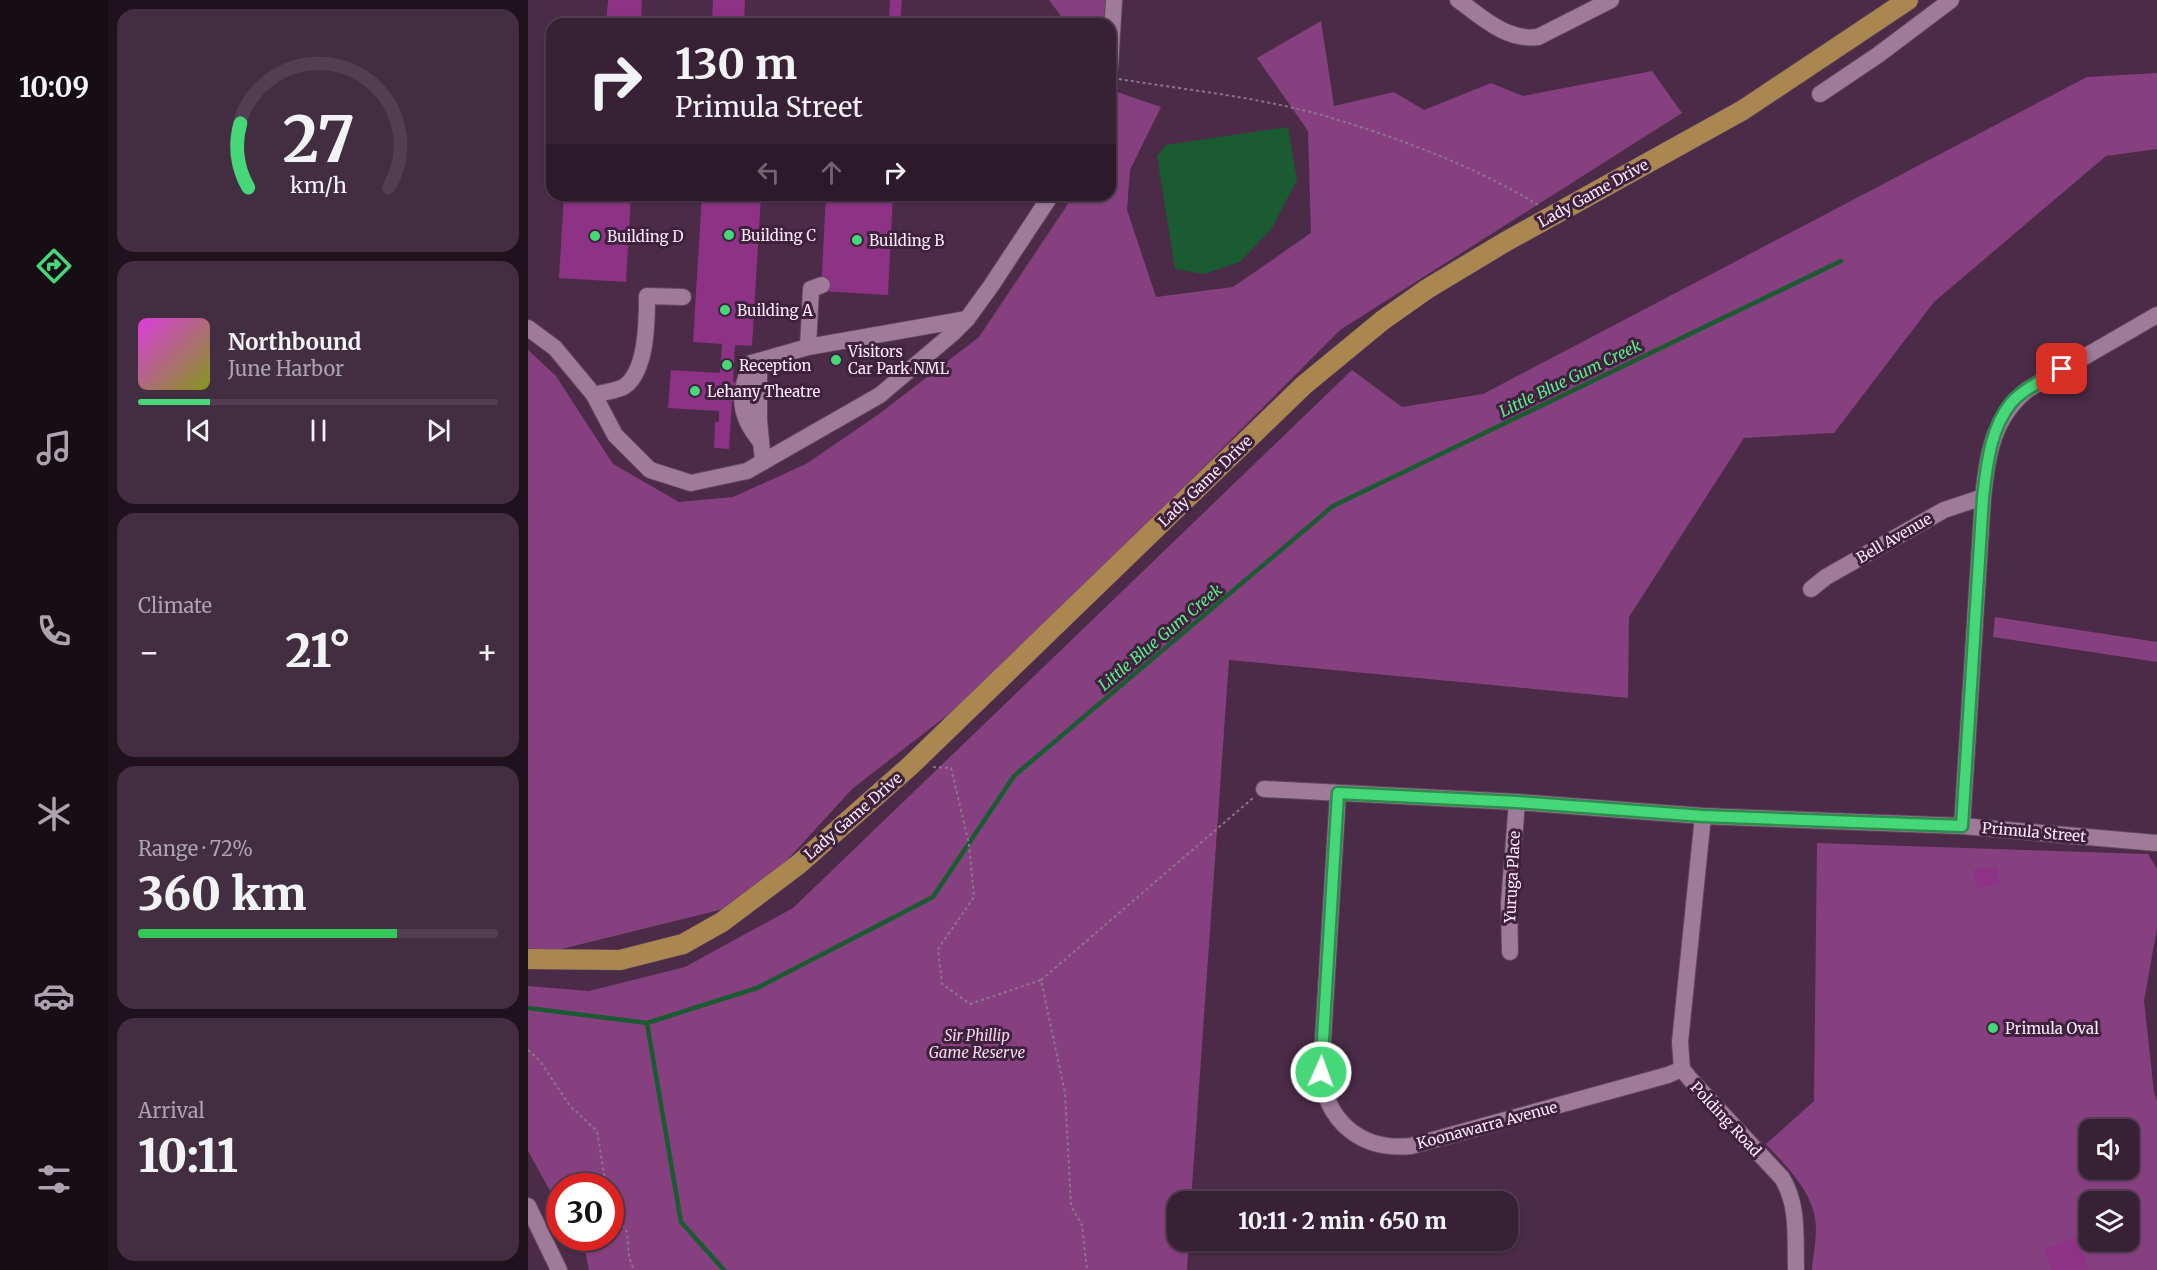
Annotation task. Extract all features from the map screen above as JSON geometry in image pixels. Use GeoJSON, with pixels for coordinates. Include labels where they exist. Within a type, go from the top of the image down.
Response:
{"type":"FeatureCollection","features":[{"type":"Feature","properties":{"kind":"main road","name":"Lady Game Drive"},"geometry":{"type":"LineString","coordinates":[[528,959],[620,960],[683,944],[722,922],[799,864],[910,766],[1304,385],[1383,320],[1427,289],[1743,110],[1908,0]]}},
{"type":"Feature","properties":{"kind":"street"},"geometry":{"type":"LineString","coordinates":[[1113,18],[1114,0]]}},
{"type":"Feature","properties":{"kind":"street"},"geometry":{"type":"LineString","coordinates":[[1458,0],[1502,31],[1527,38],[1538,37],[1611,0]]}},
{"type":"Feature","properties":{"kind":"street"},"geometry":{"type":"LineString","coordinates":[[1820,94],[1878,56],[1951,0]]}},
{"type":"Feature","properties":{"kind":"street"},"geometry":{"type":"LineString","coordinates":[[528,328],[555,348],[594,395],[615,435],[650,470],[691,483],[747,471],[880,395],[967,319],[1047,201]]}},
{"type":"Feature","properties":{"kind":"street"},"geometry":{"type":"LineString","coordinates":[[808,347],[811,289],[822,285]]}},
{"type":"Feature","properties":{"kind":"street"},"geometry":{"type":"LineString","coordinates":[[594,395],[626,386],[642,360],[647,296],[683,297]]}},
{"type":"Feature","properties":{"kind":"street"},"geometry":{"type":"LineString","coordinates":[[1962,826],[1983,497],[1989,451],[1999,425],[2012,403],[2027,390],[2157,315]]}},
{"type":"Feature","properties":{"kind":"street"},"geometry":{"type":"LineString","coordinates":[[763,462],[759,361],[808,347],[967,319]]}},
{"type":"Feature","properties":{"kind":"street","name":"Bell Avenue"},"geometry":{"type":"LineString","coordinates":[[1811,589],[1826,577],[1944,510],[1983,497]]}},
{"type":"Feature","properties":{"kind":"street","name":"Primula Street"},"geometry":{"type":"LineString","coordinates":[[1264,789],[1517,802],[1703,816],[1962,826],[2157,843]]}},
{"type":"Feature","properties":{"kind":"street","name":"Koonawarra Avenue"},"geometry":{"type":"LineString","coordinates":[[1338,793],[1321,1072],[1322,1085],[1330,1108],[1344,1125],[1374,1143],[1399,1147],[1411,1146],[1682,1069]]}},
{"type":"Feature","properties":{"kind":"street","name":"Yuruga Place"},"geometry":{"type":"LineString","coordinates":[[1510,952],[1509,903],[1517,802]]}},
{"type":"Feature","properties":{"kind":"street","name":"Polding Road"},"geometry":{"type":"LineString","coordinates":[[1703,816],[1680,1042],[1682,1069],[1782,1178],[1791,1193],[1796,1270]]}},
{"type":"Feature","properties":{"kind":"street"},"geometry":{"type":"LineString","coordinates":[[528,1206],[559,1270]]}},
{"type":"Feature","properties":{"kind":"path"},"geometry":{"type":"LineString","coordinates":[[1116,79],[1271,104],[1324,116],[1431,153],[1473,171],[1554,215]]}},
{"type":"Feature","properties":{"kind":"path"},"geometry":{"type":"LineString","coordinates":[[910,766],[951,768],[969,844],[974,897],[938,949],[942,984],[970,1004],[1041,980],[1264,789]]}},
{"type":"Feature","properties":{"kind":"path"},"geometry":{"type":"LineString","coordinates":[[1041,980],[1065,1093],[1071,1206],[1082,1225],[1088,1270]]}},
{"type":"Feature","properties":{"kind":"path"},"geometry":{"type":"LineString","coordinates":[[528,1050],[540,1061],[570,1106],[597,1131],[604,1173]]}},
{"type":"Feature","properties":{"kind":"path"},"geometry":{"type":"LineString","coordinates":[[624,1228],[627,1232],[629,1257],[634,1270]]}},
{"type":"Feature","properties":{"kind":"green space"},"geometry":{"type":"Polygon","coordinates":[[[1049,0],[1124,0],[1102,18],[1062,18],[1049,0]]]}},
{"type":"Feature","properties":{"kind":"green space"},"geometry":{"type":"Polygon","coordinates":[[[1321,21],[1334,106],[1394,92],[1424,110],[1491,83],[1523,96],[1652,71],[1682,113],[1340,330],[989,683],[852,789],[748,903],[528,956],[528,350],[556,376],[613,464],[679,502],[733,497],[806,464],[879,414],[979,337],[1068,201],[1116,201],[1117,92],[1161,107],[1130,170],[1127,210],[1156,297],[1233,287],[1311,233],[1308,131],[1257,58],[1321,21]]]}},
{"type":"Feature","properties":{"kind":"green space","name":"Sir Phillip Game Reserve"},"geometry":{"type":"Polygon","coordinates":[[[2157,73],[2157,149],[2106,156],[1934,302],[1834,433],[1744,438],[1629,617],[1628,698],[1229,660],[1192,1191],[1167,1191],[1167,1251],[1188,1251],[1187,1270],[589,1270],[584,1251],[624,1251],[624,1173],[546,1173],[546,1184],[528,1151],[528,986],[589,991],[685,967],[793,908],[1352,370],[1402,407],[1483,394],[2087,77],[2157,73]]]}},
{"type":"Feature","properties":{"kind":"green space"},"geometry":{"type":"Polygon","coordinates":[[[1995,617],[2157,642],[2157,662],[1993,637],[1995,617]]]}},
{"type":"Feature","properties":{"kind":"green space"},"geometry":{"type":"Polygon","coordinates":[[[1817,843],[2148,854],[2157,869],[2157,928],[2144,1001],[2154,1092],[2157,1101],[2157,1270],[1812,1270],[1816,1231],[1815,1218],[1808,1197],[1796,1178],[1766,1144],[1814,1101],[1817,843]]]}},
{"type":"Feature","properties":{"kind":"shaded area"},"geometry":{"type":"Polygon","coordinates":[[[1288,127],[1297,180],[1272,228],[1240,262],[1204,274],[1175,269],[1157,156],[1166,145],[1288,127]]]}},
{"type":"Feature","properties":{"kind":"building"},"geometry":{"type":"Polygon","coordinates":[[[608,0],[642,0],[641,18],[606,18],[608,0]]]}},
{"type":"Feature","properties":{"kind":"building"},"geometry":{"type":"Polygon","coordinates":[[[713,0],[745,0],[744,18],[712,18],[713,0]]]}},
{"type":"Feature","properties":{"kind":"building"},"geometry":{"type":"Polygon","coordinates":[[[890,0],[902,0],[900,18],[889,18],[890,0]]]}},
{"type":"Feature","properties":{"kind":"building","name":"Building D"},"geometry":{"type":"Polygon","coordinates":[[[564,201],[631,201],[626,282],[559,278],[564,201]]]}},
{"type":"Feature","properties":{"kind":"building"},"geometry":{"type":"Polygon","coordinates":[[[702,201],[761,201],[752,346],[735,345],[733,382],[752,382],[751,402],[732,401],[729,449],[714,448],[715,422],[719,422],[719,411],[668,408],[671,370],[720,373],[722,344],[693,342],[702,201]]]}},
{"type":"Feature","properties":{"kind":"building","name":"Building B"},"geometry":{"type":"Polygon","coordinates":[[[826,201],[893,201],[888,295],[821,291],[826,201]]]}},
{"type":"Feature","properties":{"kind":"building"},"geometry":{"type":"Polygon","coordinates":[[[1997,866],[2000,884],[1977,888],[1973,870],[1997,866]]]}},
{"type":"Feature","properties":{"kind":"building"},"geometry":{"type":"Polygon","coordinates":[[[2077,1237],[2079,1251],[2082,1251],[2089,1270],[2052,1270],[2044,1249],[2077,1237]]]}},
{"type":"Feature","properties":{"kind":"waterway","name":"Little Blue Gum Creek"},"geometry":{"type":"LineString","coordinates":[[528,1008],[647,1023],[757,988],[933,897],[1014,776],[1333,506],[1841,261]]}},
{"type":"Feature","properties":{"kind":"waterway"},"geometry":{"type":"LineString","coordinates":[[647,1023],[681,1222],[724,1270]]}},
{"type":"Feature","properties":{"kind":"place","name":"Building C"},"geometry":{"type":"Point","coordinates":[729,235]}},
{"type":"Feature","properties":{"kind":"place","name":"Building D"},"geometry":{"type":"Point","coordinates":[595,236]}},
{"type":"Feature","properties":{"kind":"place","name":"Building B"},"geometry":{"type":"Point","coordinates":[857,240]}},
{"type":"Feature","properties":{"kind":"place","name":"Building A"},"geometry":{"type":"Point","coordinates":[725,310]}},
{"type":"Feature","properties":{"kind":"place","name":"Visitors Car Park NML"},"geometry":{"type":"Point","coordinates":[836,360]}},
{"type":"Feature","properties":{"kind":"place","name":"Reception"},"geometry":{"type":"Point","coordinates":[727,365]}},
{"type":"Feature","properties":{"kind":"place","name":"Lehany Theatre"},"geometry":{"type":"Point","coordinates":[695,391]}},
{"type":"Feature","properties":{"kind":"place","name":"Primula Oval"},"geometry":{"type":"Point","coordinates":[1993,1028]}},
{"type":"Feature","properties":{"kind":"route"},"geometry":{"type":"LineString","coordinates":[[1321,1072],[1338,793],[1517,802],[1703,816],[1962,826],[1983,497],[1989,451],[1999,425],[2012,403],[2027,390],[2062,369]]}}]}
